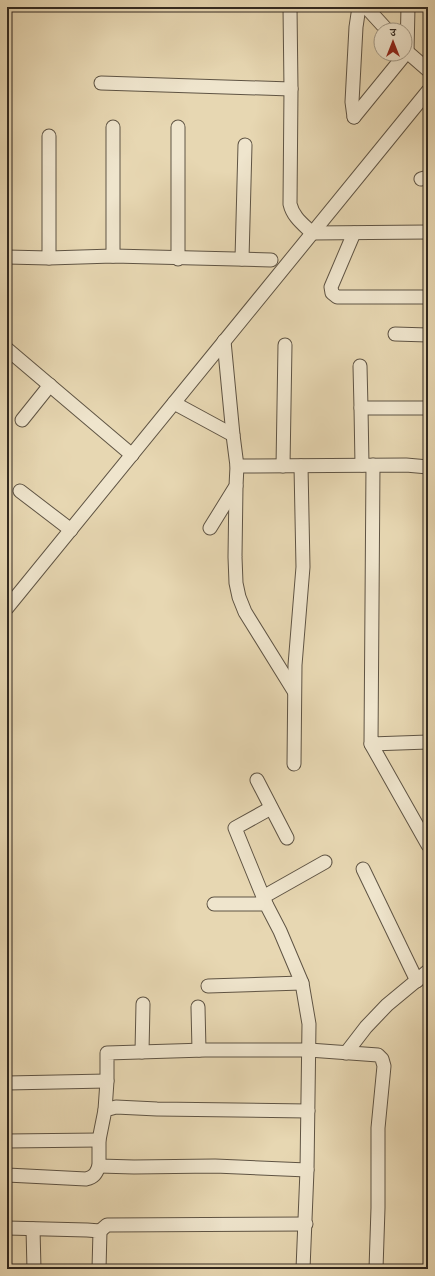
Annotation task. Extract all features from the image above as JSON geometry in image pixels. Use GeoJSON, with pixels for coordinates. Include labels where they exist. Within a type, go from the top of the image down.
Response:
{"type":"FeatureCollection","features":[{"type":"Feature","properties":{"kind":"street"},"geometry":{"type":"LineString","coordinates":[[290,7],[290,204],[292,212],[296,218],[312,233],[428,232]]}},
{"type":"Feature","properties":{"kind":"street"},"geometry":{"type":"LineString","coordinates":[[359,7],[356,27],[352,102],[354,117],[397,62]]}},
{"type":"Feature","properties":{"kind":"street"},"geometry":{"type":"LineString","coordinates":[[366,7],[380,22]]}},
{"type":"Feature","properties":{"kind":"street"},"geometry":{"type":"LineString","coordinates":[[407,22],[408,7]]}},
{"type":"Feature","properties":{"kind":"street"},"geometry":{"type":"LineString","coordinates":[[413,57],[428,70]]}},
{"type":"Feature","properties":{"kind":"street"},"geometry":{"type":"LineString","coordinates":[[101,83],[291,89]]}},
{"type":"Feature","properties":{"kind":"street"},"geometry":{"type":"LineString","coordinates":[[7,608],[428,91]]}},
{"type":"Feature","properties":{"kind":"street"},"geometry":{"type":"LineString","coordinates":[[113,127],[113,256]]}},
{"type":"Feature","properties":{"kind":"street"},"geometry":{"type":"LineString","coordinates":[[178,127],[178,258]]}},
{"type":"Feature","properties":{"kind":"street"},"geometry":{"type":"LineString","coordinates":[[49,136],[49,258]]}},
{"type":"Feature","properties":{"kind":"street"},"geometry":{"type":"LineString","coordinates":[[242,259],[244,145]]}},
{"type":"Feature","properties":{"kind":"street"},"geometry":{"type":"LineString","coordinates":[[354,233],[331,287],[332,293],[337,297],[428,297]]}},
{"type":"Feature","properties":{"kind":"street"},"geometry":{"type":"LineString","coordinates":[[7,257],[49,258],[113,256],[242,259],[271,260],[287,264]]}},
{"type":"Feature","properties":{"kind":"street"},"geometry":{"type":"LineString","coordinates":[[271,260],[278,275]]}},
{"type":"Feature","properties":{"kind":"street"},"geometry":{"type":"LineString","coordinates":[[395,334],[428,334]]}},
{"type":"Feature","properties":{"kind":"street"},"geometry":{"type":"LineString","coordinates":[[224,341],[237,466],[235,557],[236,583],[239,597],[245,612],[295,693]]}},
{"type":"Feature","properties":{"kind":"street"},"geometry":{"type":"LineString","coordinates":[[283,466],[285,345]]}},
{"type":"Feature","properties":{"kind":"street"},"geometry":{"type":"LineString","coordinates":[[7,349],[132,455]]}},
{"type":"Feature","properties":{"kind":"street"},"geometry":{"type":"LineString","coordinates":[[360,366],[361,408],[368,465],[371,744],[428,845]]}},
{"type":"Feature","properties":{"kind":"street"},"geometry":{"type":"LineString","coordinates":[[22,420],[50,385]]}},
{"type":"Feature","properties":{"kind":"street"},"geometry":{"type":"LineString","coordinates":[[174,403],[233,435]]}},
{"type":"Feature","properties":{"kind":"street"},"geometry":{"type":"LineString","coordinates":[[361,408],[428,408]]}},
{"type":"Feature","properties":{"kind":"street"},"geometry":{"type":"LineString","coordinates":[[237,466],[406,464],[428,467]]}},
{"type":"Feature","properties":{"kind":"street"},"geometry":{"type":"LineString","coordinates":[[294,764],[295,665],[302,567],[301,466]]}},
{"type":"Feature","properties":{"kind":"street"},"geometry":{"type":"LineString","coordinates":[[210,528],[236,486]]}},
{"type":"Feature","properties":{"kind":"street"},"geometry":{"type":"LineString","coordinates":[[20,490],[70,530]]}},
{"type":"Feature","properties":{"kind":"street"},"geometry":{"type":"LineString","coordinates":[[371,744],[428,742]]}},
{"type":"Feature","properties":{"kind":"street"},"geometry":{"type":"LineString","coordinates":[[257,780],[287,838]]}},
{"type":"Feature","properties":{"kind":"street"},"geometry":{"type":"LineString","coordinates":[[271,808],[235,828],[264,901],[280,932],[302,983],[308,1018],[309,1050],[307,1170],[305,1195],[306,1224],[303,1269]]}},
{"type":"Feature","properties":{"kind":"street"},"geometry":{"type":"LineString","coordinates":[[214,904],[264,901],[325,862]]}},
{"type":"Feature","properties":{"kind":"street"},"geometry":{"type":"LineString","coordinates":[[363,869],[418,981]]}},
{"type":"Feature","properties":{"kind":"street"},"geometry":{"type":"LineString","coordinates":[[346,1053],[366,1026],[387,1005],[418,981],[428,971]]}},
{"type":"Feature","properties":{"kind":"street"},"geometry":{"type":"LineString","coordinates":[[208,986],[302,983]]}},
{"type":"Feature","properties":{"kind":"street"},"geometry":{"type":"LineString","coordinates":[[142,1052],[143,1004]]}},
{"type":"Feature","properties":{"kind":"street"},"geometry":{"type":"LineString","coordinates":[[198,1007],[199,1050]]}},
{"type":"Feature","properties":{"kind":"street"},"geometry":{"type":"LineString","coordinates":[[7,1175],[86,1179],[97,1173],[99,1166],[99,1140],[105,1110],[107,1081],[106,1053],[199,1050],[309,1050],[378,1055],[382,1059],[384,1066],[378,1128],[376,1269]]}},
{"type":"Feature","properties":{"kind":"street"},"geometry":{"type":"LineString","coordinates":[[7,1083],[107,1081]]}},
{"type":"Feature","properties":{"kind":"street"},"geometry":{"type":"LineString","coordinates":[[105,1110],[116,1107],[172,1110],[308,1112]]}},
{"type":"Feature","properties":{"kind":"street"},"geometry":{"type":"LineString","coordinates":[[7,1141],[99,1140]]}},
{"type":"Feature","properties":{"kind":"street"},"geometry":{"type":"LineString","coordinates":[[99,1166],[215,1166],[307,1170]]}},
{"type":"Feature","properties":{"kind":"street"},"geometry":{"type":"LineString","coordinates":[[99,1269],[100,1231],[107,1224],[306,1224]]}},
{"type":"Feature","properties":{"kind":"street"},"geometry":{"type":"LineString","coordinates":[[7,1228],[100,1231]]}},
{"type":"Feature","properties":{"kind":"street"},"geometry":{"type":"LineString","coordinates":[[33,1228],[34,1269]]}}]}
